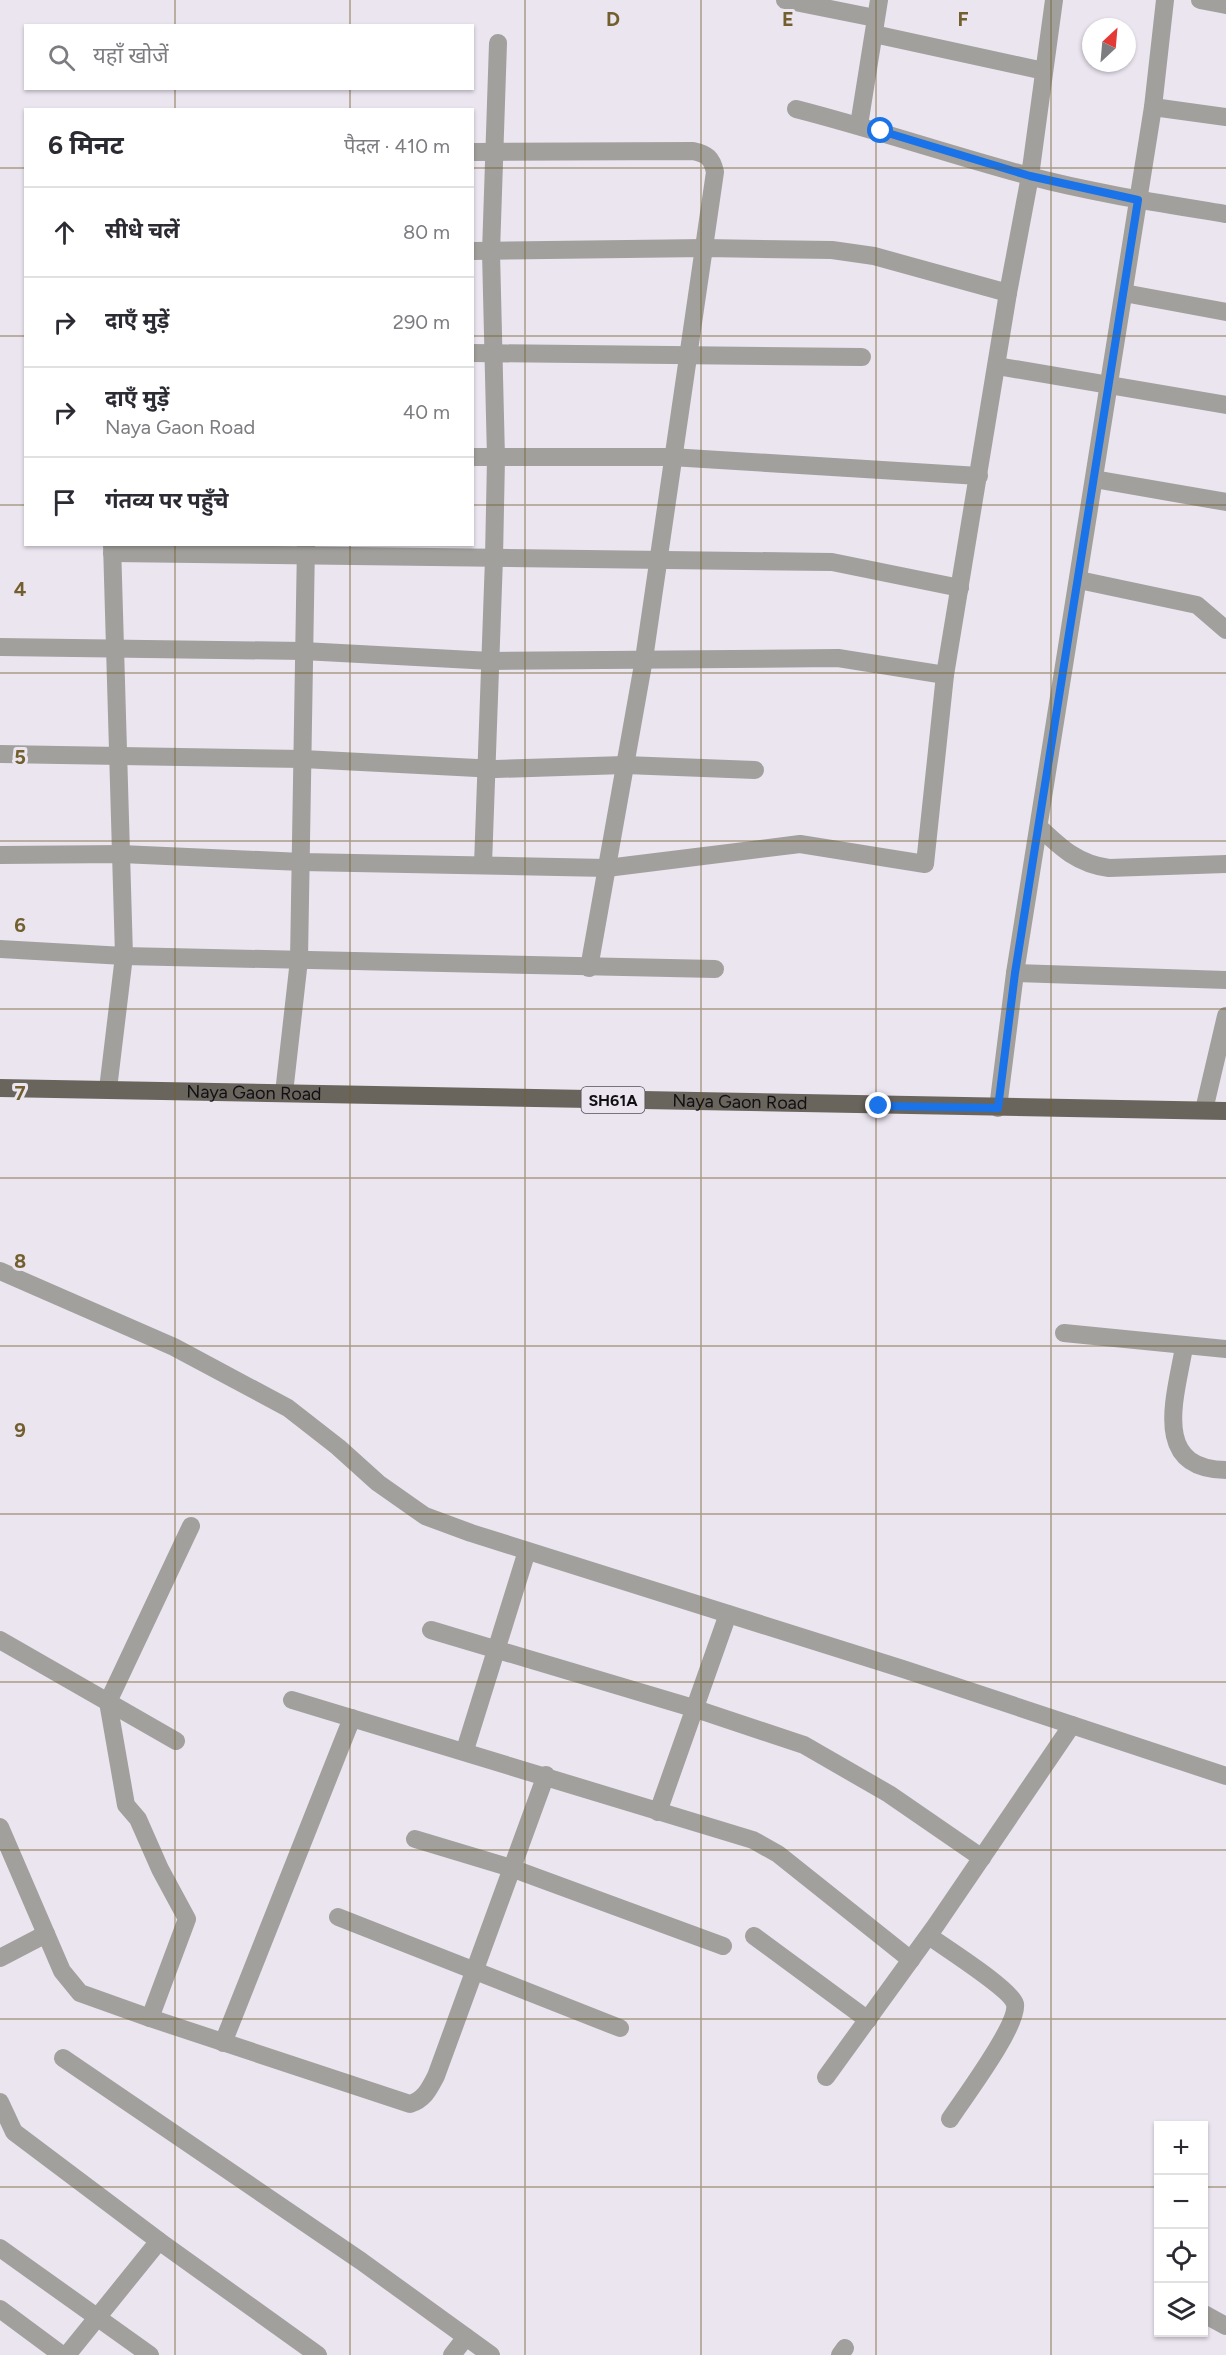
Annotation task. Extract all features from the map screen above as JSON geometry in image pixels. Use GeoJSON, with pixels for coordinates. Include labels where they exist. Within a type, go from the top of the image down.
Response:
{"type":"FeatureCollection","features":[{"type":"Feature","properties":{"kind":"main road","name":"Naya Gaon Road"},"geometry":{"type":"LineString","coordinates":[[0,1088],[1226,1111]]}},
{"type":"Feature","properties":{"kind":"street"},"geometry":{"type":"LineString","coordinates":[[785,0],[876,17],[1044,70]]}},
{"type":"Feature","properties":{"kind":"street"},"geometry":{"type":"LineString","coordinates":[[0,855],[121,854],[302,862],[607,868],[800,844],[925,864],[945,675],[1008,293],[1030,176],[1054,0]]}},
{"type":"Feature","properties":{"kind":"street"},"geometry":{"type":"LineString","coordinates":[[998,1108],[1015,973],[1153,107],[1165,0]]}},
{"type":"Feature","properties":{"kind":"street"},"geometry":{"type":"LineString","coordinates":[[1200,0],[1226,5]]}},
{"type":"Feature","properties":{"kind":"street"},"geometry":{"type":"LineString","coordinates":[[860,125],[876,17]]}},
{"type":"Feature","properties":{"kind":"street"},"geometry":{"type":"LineString","coordinates":[[483,865],[496,458],[491,252],[498,43]]}},
{"type":"Feature","properties":{"kind":"street"},"geometry":{"type":"LineString","coordinates":[[1153,107],[1226,117]]}},
{"type":"Feature","properties":{"kind":"street"},"geometry":{"type":"LineString","coordinates":[[796,109],[860,125],[1030,176],[1138,200],[1226,214]]}},
{"type":"Feature","properties":{"kind":"street"},"geometry":{"type":"LineString","coordinates":[[474,152],[693,151],[705,153],[712,160],[715,172],[671,457],[644,659],[589,968]]}},
{"type":"Feature","properties":{"kind":"street"},"geometry":{"type":"LineString","coordinates":[[474,251],[705,248],[852,251],[1008,293]]}},
{"type":"Feature","properties":{"kind":"street"},"geometry":{"type":"LineString","coordinates":[[1124,292],[1226,312]]}},
{"type":"Feature","properties":{"kind":"street"},"geometry":{"type":"LineString","coordinates":[[474,353],[862,357]]}},
{"type":"Feature","properties":{"kind":"street"},"geometry":{"type":"LineString","coordinates":[[997,366],[1226,405]]}},
{"type":"Feature","properties":{"kind":"street"},"geometry":{"type":"LineString","coordinates":[[474,458],[671,457],[979,476]]}},
{"type":"Feature","properties":{"kind":"street"},"geometry":{"type":"LineString","coordinates":[[1094,479],[1226,502]]}},
{"type":"Feature","properties":{"kind":"street"},"geometry":{"type":"LineString","coordinates":[[108,1089],[124,956],[112,549],[306,550],[494,558],[832,562],[960,588]]}},
{"type":"Feature","properties":{"kind":"street"},"geometry":{"type":"LineString","coordinates":[[284,1093],[299,960],[306,550]]}},
{"type":"Feature","properties":{"kind":"street"},"geometry":{"type":"LineString","coordinates":[[1079,580],[1197,605],[1226,630]]}},
{"type":"Feature","properties":{"kind":"street"},"geometry":{"type":"LineString","coordinates":[[0,647],[303,651],[491,661],[838,658],[945,675]]}},
{"type":"Feature","properties":{"kind":"street"},"geometry":{"type":"LineString","coordinates":[[0,754],[303,759],[487,769],[625,765],[755,770]]}},
{"type":"Feature","properties":{"kind":"street"},"geometry":{"type":"LineString","coordinates":[[1039,827],[1064,851],[1091,866],[1109,868],[1226,864]]}},
{"type":"Feature","properties":{"kind":"street"},"geometry":{"type":"LineString","coordinates":[[0,949],[124,956],[715,969]]}},
{"type":"Feature","properties":{"kind":"street"},"geometry":{"type":"LineString","coordinates":[[1015,973],[1226,980]]}},
{"type":"Feature","properties":{"kind":"street"},"geometry":{"type":"LineString","coordinates":[[1204,1110],[1226,1016]]}},
{"type":"Feature","properties":{"kind":"street"},"geometry":{"type":"LineString","coordinates":[[0,1271],[174,1347],[288,1408],[338,1447],[378,1484],[425,1516],[1226,1776]]}},
{"type":"Feature","properties":{"kind":"street"},"geometry":{"type":"LineString","coordinates":[[1064,1333],[1184,1347],[1226,1349]]}},
{"type":"Feature","properties":{"kind":"street"},"geometry":{"type":"LineString","coordinates":[[1184,1347],[1172,1421],[1178,1449],[1198,1467],[1226,1470]]}},
{"type":"Feature","properties":{"kind":"street"},"geometry":{"type":"LineString","coordinates":[[150,2018],[187,1918],[159,1869],[138,1819],[126,1805],[108,1702],[191,1526]]}},
{"type":"Feature","properties":{"kind":"street"},"geometry":{"type":"LineString","coordinates":[[465,1750],[527,1551]]}},
{"type":"Feature","properties":{"kind":"street"},"geometry":{"type":"LineString","coordinates":[[658,1812],[728,1614]]}},
{"type":"Feature","properties":{"kind":"street"},"geometry":{"type":"LineString","coordinates":[[431,1630],[693,1708],[804,1745],[839,1763],[982,1858]]}},
{"type":"Feature","properties":{"kind":"street"},"geometry":{"type":"LineString","coordinates":[[0,1640],[176,1741]]}},
{"type":"Feature","properties":{"kind":"street"},"geometry":{"type":"LineString","coordinates":[[292,1700],[465,1750],[753,1840],[778,1854],[911,1960]]}},
{"type":"Feature","properties":{"kind":"street"},"geometry":{"type":"LineString","coordinates":[[224,2043],[352,1718]]}},
{"type":"Feature","properties":{"kind":"street"},"geometry":{"type":"LineString","coordinates":[[826,2078],[929,1936],[1072,1725]]}},
{"type":"Feature","properties":{"kind":"street"},"geometry":{"type":"LineString","coordinates":[[0,1827],[62,1971],[80,1993],[410,2104],[420,2100],[428,2092],[436,2076],[546,1775]]}},
{"type":"Feature","properties":{"kind":"street"},"geometry":{"type":"LineString","coordinates":[[415,1839],[511,1868],[723,1946]]}},
{"type":"Feature","properties":{"kind":"street"},"geometry":{"type":"LineString","coordinates":[[338,1917],[620,2028]]}},
{"type":"Feature","properties":{"kind":"street"},"geometry":{"type":"LineString","coordinates":[[0,1958],[46,1934]]}},
{"type":"Feature","properties":{"kind":"street"},"geometry":{"type":"LineString","coordinates":[[753,1936],[868,2020]]}},
{"type":"Feature","properties":{"kind":"street"},"geometry":{"type":"LineString","coordinates":[[929,1936],[1007,1993],[1015,2004],[1013,2017],[1005,2036],[950,2119]]}},
{"type":"Feature","properties":{"kind":"street"},"geometry":{"type":"LineString","coordinates":[[63,2058],[361,2261],[491,2355]]}},
{"type":"Feature","properties":{"kind":"street"},"geometry":{"type":"LineString","coordinates":[[0,2102],[14,2132],[159,2241],[318,2355]]}},
{"type":"Feature","properties":{"kind":"street"},"geometry":{"type":"LineString","coordinates":[[67,2355],[159,2241]]}},
{"type":"Feature","properties":{"kind":"street"},"geometry":{"type":"LineString","coordinates":[[0,2248],[150,2355]]}},
{"type":"Feature","properties":{"kind":"street"},"geometry":{"type":"LineString","coordinates":[[0,2310],[62,2355]]}},
{"type":"Feature","properties":{"kind":"street"},"geometry":{"type":"LineString","coordinates":[[1208,2317],[1226,2326]]}},
{"type":"Feature","properties":{"kind":"street"},"geometry":{"type":"LineString","coordinates":[[452,2355],[466,2337]]}},
{"type":"Feature","properties":{"kind":"route"},"geometry":{"type":"LineString","coordinates":[[879,1106],[998,1108],[1015,973],[1138,200],[1030,176],[881,131]]}}]}
